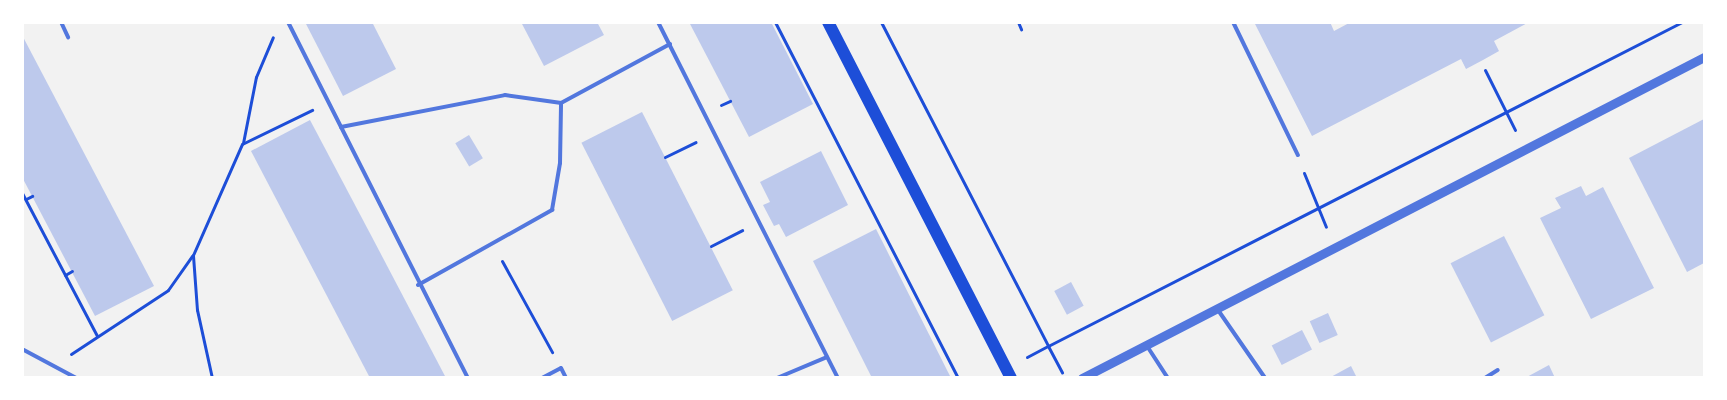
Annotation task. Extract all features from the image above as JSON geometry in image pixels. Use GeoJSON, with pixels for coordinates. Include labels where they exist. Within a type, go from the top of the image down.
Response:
{"type":"FeatureCollection","features":[{"type":"Feature","properties":{"kind":"main road"},"geometry":{"type":"LineString","coordinates":[[828,22],[1011,378]]}},
{"type":"Feature","properties":{"kind":"street"},"geometry":{"type":"LineString","coordinates":[[1082,378],[1704,57]]}},
{"type":"Feature","properties":{"kind":"lane"},"geometry":{"type":"LineString","coordinates":[[61,22],[68,36]]}},
{"type":"Feature","properties":{"kind":"lane"},"geometry":{"type":"LineString","coordinates":[[288,22],[418,285],[468,378]]}},
{"type":"Feature","properties":{"kind":"lane"},"geometry":{"type":"LineString","coordinates":[[658,22],[838,378]]}},
{"type":"Feature","properties":{"kind":"lane"},"geometry":{"type":"LineString","coordinates":[[1233,22],[1298,155]]}},
{"type":"Feature","properties":{"kind":"lane"},"geometry":{"type":"LineString","coordinates":[[341,127],[504,95],[561,103],[670,44]]}},
{"type":"Feature","properties":{"kind":"lane"},"geometry":{"type":"LineString","coordinates":[[418,285],[552,210],[560,163],[561,103]]}},
{"type":"Feature","properties":{"kind":"lane"},"geometry":{"type":"LineString","coordinates":[[1217,308],[1265,378]]}},
{"type":"Feature","properties":{"kind":"lane"},"geometry":{"type":"LineString","coordinates":[[1146,344],[1168,378]]}},
{"type":"Feature","properties":{"kind":"lane"},"geometry":{"type":"LineString","coordinates":[[22,349],[76,378]]}},
{"type":"Feature","properties":{"kind":"lane"},"geometry":{"type":"LineString","coordinates":[[777,378],[826,357]]}},
{"type":"Feature","properties":{"kind":"lane"},"geometry":{"type":"LineString","coordinates":[[542,378],[560,368],[566,378]]}},
{"type":"Feature","properties":{"kind":"lane"},"geometry":{"type":"LineString","coordinates":[[1485,378],[1498,370]]}},
{"type":"Feature","properties":{"kind":"lane"},"geometry":{"type":"LineString","coordinates":[[64,378],[65,372]]}},
{"type":"Feature","properties":{"kind":"path"},"geometry":{"type":"LineString","coordinates":[[775,22],[958,378]]}},
{"type":"Feature","properties":{"kind":"path"},"geometry":{"type":"LineString","coordinates":[[881,22],[1048,346],[1682,22]]}},
{"type":"Feature","properties":{"kind":"path"},"geometry":{"type":"LineString","coordinates":[[1018,22],[1021,29]]}},
{"type":"Feature","properties":{"kind":"path"},"geometry":{"type":"LineString","coordinates":[[54,366],[168,290],[193,255],[242,144],[256,77],[275,32]]}},
{"type":"Feature","properties":{"kind":"path"},"geometry":{"type":"LineString","coordinates":[[1485,70],[1526,149]]}},
{"type":"Feature","properties":{"kind":"path"},"geometry":{"type":"LineString","coordinates":[[242,144],[329,102]]}},
{"type":"Feature","properties":{"kind":"path"},"geometry":{"type":"LineString","coordinates":[[665,157],[714,132]]}},
{"type":"Feature","properties":{"kind":"path"},"geometry":{"type":"LineString","coordinates":[[1298,155],[1335,247]]}},
{"type":"Feature","properties":{"kind":"path"},"geometry":{"type":"LineString","coordinates":[[22,194],[97,336]]}},
{"type":"Feature","properties":{"kind":"path"},"geometry":{"type":"LineString","coordinates":[[26,199],[32,196]]}},
{"type":"Feature","properties":{"kind":"path"},"geometry":{"type":"LineString","coordinates":[[711,246],[758,221]]}},
{"type":"Feature","properties":{"kind":"path"},"geometry":{"type":"LineString","coordinates":[[493,243],[560,368]]}},
{"type":"Feature","properties":{"kind":"path"},"geometry":{"type":"LineString","coordinates":[[193,255],[197,310],[212,378]]}},
{"type":"Feature","properties":{"kind":"path"},"geometry":{"type":"LineString","coordinates":[[65,275],[72,271]]}},
{"type":"Feature","properties":{"kind":"building"},"geometry":{"type":"Polygon","coordinates":[[[305,22],[372,22],[396,69],[343,96],[305,22]]]}},
{"type":"Feature","properties":{"kind":"building"},"geometry":{"type":"Polygon","coordinates":[[[521,22],[597,22],[604,35],[544,66],[521,22]]]}},
{"type":"Feature","properties":{"kind":"building"},"geometry":{"type":"Polygon","coordinates":[[[689,22],[771,22],[813,104],[749,137],[689,22]]]}},
{"type":"Feature","properties":{"kind":"building"},"geometry":{"type":"Polygon","coordinates":[[[1254,22],[1330,22],[1334,31],[1351,22],[1529,22],[1494,41],[1499,51],[1466,69],[1461,59],[1312,136],[1254,22]]]}},
{"type":"Feature","properties":{"kind":"building"},"geometry":{"type":"Polygon","coordinates":[[[22,35],[154,286],[95,316],[22,177],[22,35]]]}},
{"type":"Feature","properties":{"kind":"building"},"geometry":{"type":"Polygon","coordinates":[[[642,112],[733,290],[672,321],[581,143],[642,112]]]}},
{"type":"Feature","properties":{"kind":"building"},"geometry":{"type":"Polygon","coordinates":[[[1704,119],[1704,263],[1687,272],[1629,158],[1704,119]]]}},
{"type":"Feature","properties":{"kind":"building"},"geometry":{"type":"Polygon","coordinates":[[[310,120],[446,378],[370,378],[251,151],[310,120]]]}},
{"type":"Feature","properties":{"kind":"building"},"geometry":{"type":"Polygon","coordinates":[[[469,135],[483,158],[469,166],[455,143],[469,135]]]}},
{"type":"Feature","properties":{"kind":"building"},"geometry":{"type":"Polygon","coordinates":[[[821,151],[848,205],[786,237],[779,224],[774,226],[763,205],[770,202],[760,182],[821,151]]]}},
{"type":"Feature","properties":{"kind":"building"},"geometry":{"type":"Polygon","coordinates":[[[1581,186],[1586,196],[1603,187],[1654,288],[1591,319],[1540,218],[1561,208],[1555,198],[1581,186]]]}},
{"type":"Feature","properties":{"kind":"building"},"geometry":{"type":"Polygon","coordinates":[[[876,229],[951,378],[872,378],[813,261],[876,229]]]}},
{"type":"Feature","properties":{"kind":"building"},"geometry":{"type":"Polygon","coordinates":[[[1504,236],[1544,315],[1491,343],[1451,263],[1504,236]]]}},
{"type":"Feature","properties":{"kind":"building"},"geometry":{"type":"Polygon","coordinates":[[[1071,282],[1084,306],[1067,315],[1054,291],[1071,282]]]}},
{"type":"Feature","properties":{"kind":"building"},"geometry":{"type":"Polygon","coordinates":[[[1328,313],[1338,335],[1319,343],[1310,321],[1328,313]]]}},
{"type":"Feature","properties":{"kind":"building"},"geometry":{"type":"Polygon","coordinates":[[[1302,330],[1312,350],[1282,365],[1272,345],[1302,330]]]}},
{"type":"Feature","properties":{"kind":"building"},"geometry":{"type":"Polygon","coordinates":[[[1549,365],[1555,378],[1525,378],[1549,365]]]}},
{"type":"Feature","properties":{"kind":"building"},"geometry":{"type":"Polygon","coordinates":[[[1351,366],[1357,378],[1329,378],[1351,366]]]}}]}
